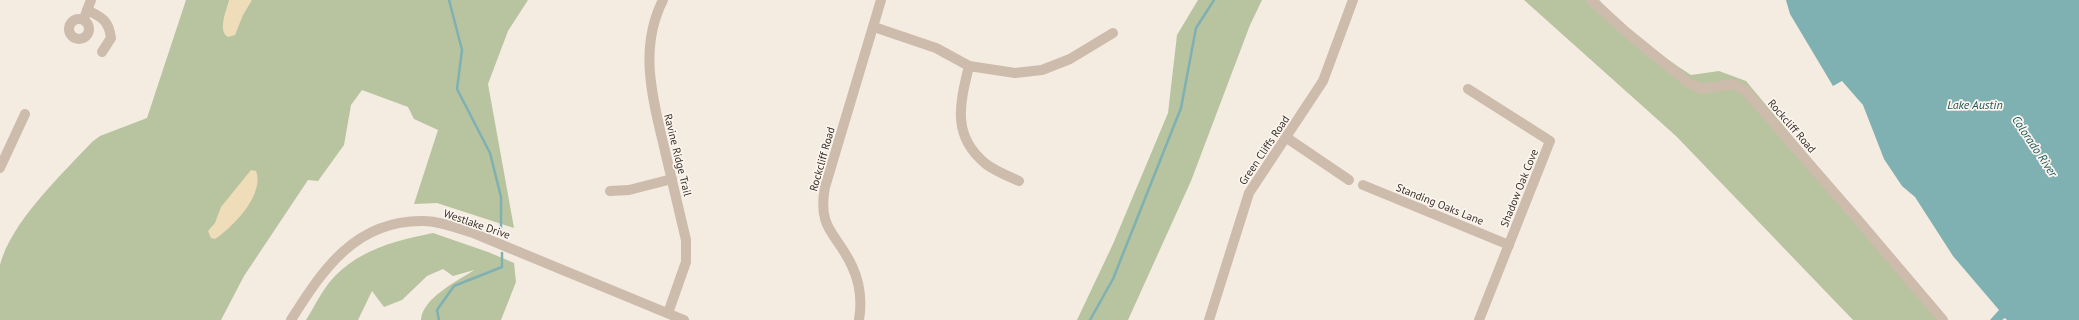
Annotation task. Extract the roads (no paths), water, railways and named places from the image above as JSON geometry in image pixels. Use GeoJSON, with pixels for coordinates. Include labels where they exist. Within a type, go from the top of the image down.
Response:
{"type":"FeatureCollection","features":[{"type":"Feature","properties":{"kind":"street"},"geometry":{"type":"LineString","coordinates":[[92,0],[85,15],[104,19],[110,29],[111,38],[102,52]]}},
{"type":"Feature","properties":{"kind":"street","name":"Ravine Ridge Trail"},"geometry":{"type":"LineString","coordinates":[[663,0],[655,16],[650,49],[649,80],[686,240],[686,262],[668,313]]}},
{"type":"Feature","properties":{"kind":"street","name":"Rockcliff Road"},"geometry":{"type":"LineString","coordinates":[[859,320],[862,303],[852,266],[828,230],[822,204],[825,187],[874,27],[880,0]]}},
{"type":"Feature","properties":{"kind":"street","name":"Green Cliffs Road"},"geometry":{"type":"LineString","coordinates":[[1209,320],[1249,193],[1287,138],[1323,81],[1353,0]]}},
{"type":"Feature","properties":{"kind":"street","name":"Rockcliff Road"},"geometry":{"type":"LineString","coordinates":[[1591,0],[1626,32],[1690,84],[1703,89],[1732,84],[1745,90],[1943,320]]}},
{"type":"Feature","properties":{"kind":"street"},"geometry":{"type":"LineString","coordinates":[[874,27],[936,48],[969,66],[1015,73],[1042,70],[1070,59],[1112,33]]}},
{"type":"Feature","properties":{"kind":"street"},"geometry":{"type":"LineString","coordinates":[[969,66],[961,99],[960,123],[968,145],[986,164],[1019,181]]}},
{"type":"Feature","properties":{"kind":"street","name":"Shadow Oak Cove"},"geometry":{"type":"LineString","coordinates":[[1468,89],[1550,141],[1509,245]]}},
{"type":"Feature","properties":{"kind":"street"},"geometry":{"type":"LineString","coordinates":[[0,168],[4,147],[25,114]]}},
{"type":"Feature","properties":{"kind":"street"},"geometry":{"type":"LineString","coordinates":[[1287,138],[1349,180]]}},
{"type":"Feature","properties":{"kind":"street"},"geometry":{"type":"LineString","coordinates":[[610,191],[629,190],[672,179]]}},
{"type":"Feature","properties":{"kind":"street","name":"Standing Oaks Lane"},"geometry":{"type":"LineString","coordinates":[[1363,185],[1509,245]]}},
{"type":"Feature","properties":{"kind":"street","name":"Westlake Drive"},"geometry":{"type":"LineString","coordinates":[[291,320],[325,271],[343,250],[361,237],[386,225],[423,221],[438,222],[473,233],[684,320]]}},
{"type":"Feature","properties":{"kind":"street"},"geometry":{"type":"LineString","coordinates":[[1479,320],[1509,245]]}},
{"type":"Feature","properties":{"kind":"water","name":"Lake Austin"},"geometry":{"type":"Polygon","coordinates":[[[1786,0],[2079,0],[2079,320],[2007,320],[2005,318],[2002,320],[1990,320],[1999,310],[1953,256],[1915,197],[1902,186],[1884,159],[1863,105],[1842,81],[1833,86],[1790,14],[1786,0]]]}},
{"type":"Feature","properties":{"kind":"waterway"},"geometry":{"type":"LineString","coordinates":[[449,0],[462,50],[457,89],[490,153],[501,197],[501,228]]}},
{"type":"Feature","properties":{"kind":"waterway"},"geometry":{"type":"LineString","coordinates":[[1090,320],[1113,279],[1181,108],[1196,28],[1214,0]]}},
{"type":"Feature","properties":{"kind":"waterway"},"geometry":{"type":"LineString","coordinates":[[439,320],[437,310],[454,286],[502,267],[502,253]]}},
{"type":"Feature","properties":{"kind":"water label","name":"Colorado River"},"geometry":{"type":"Point","coordinates":[2035,146]}}]}
